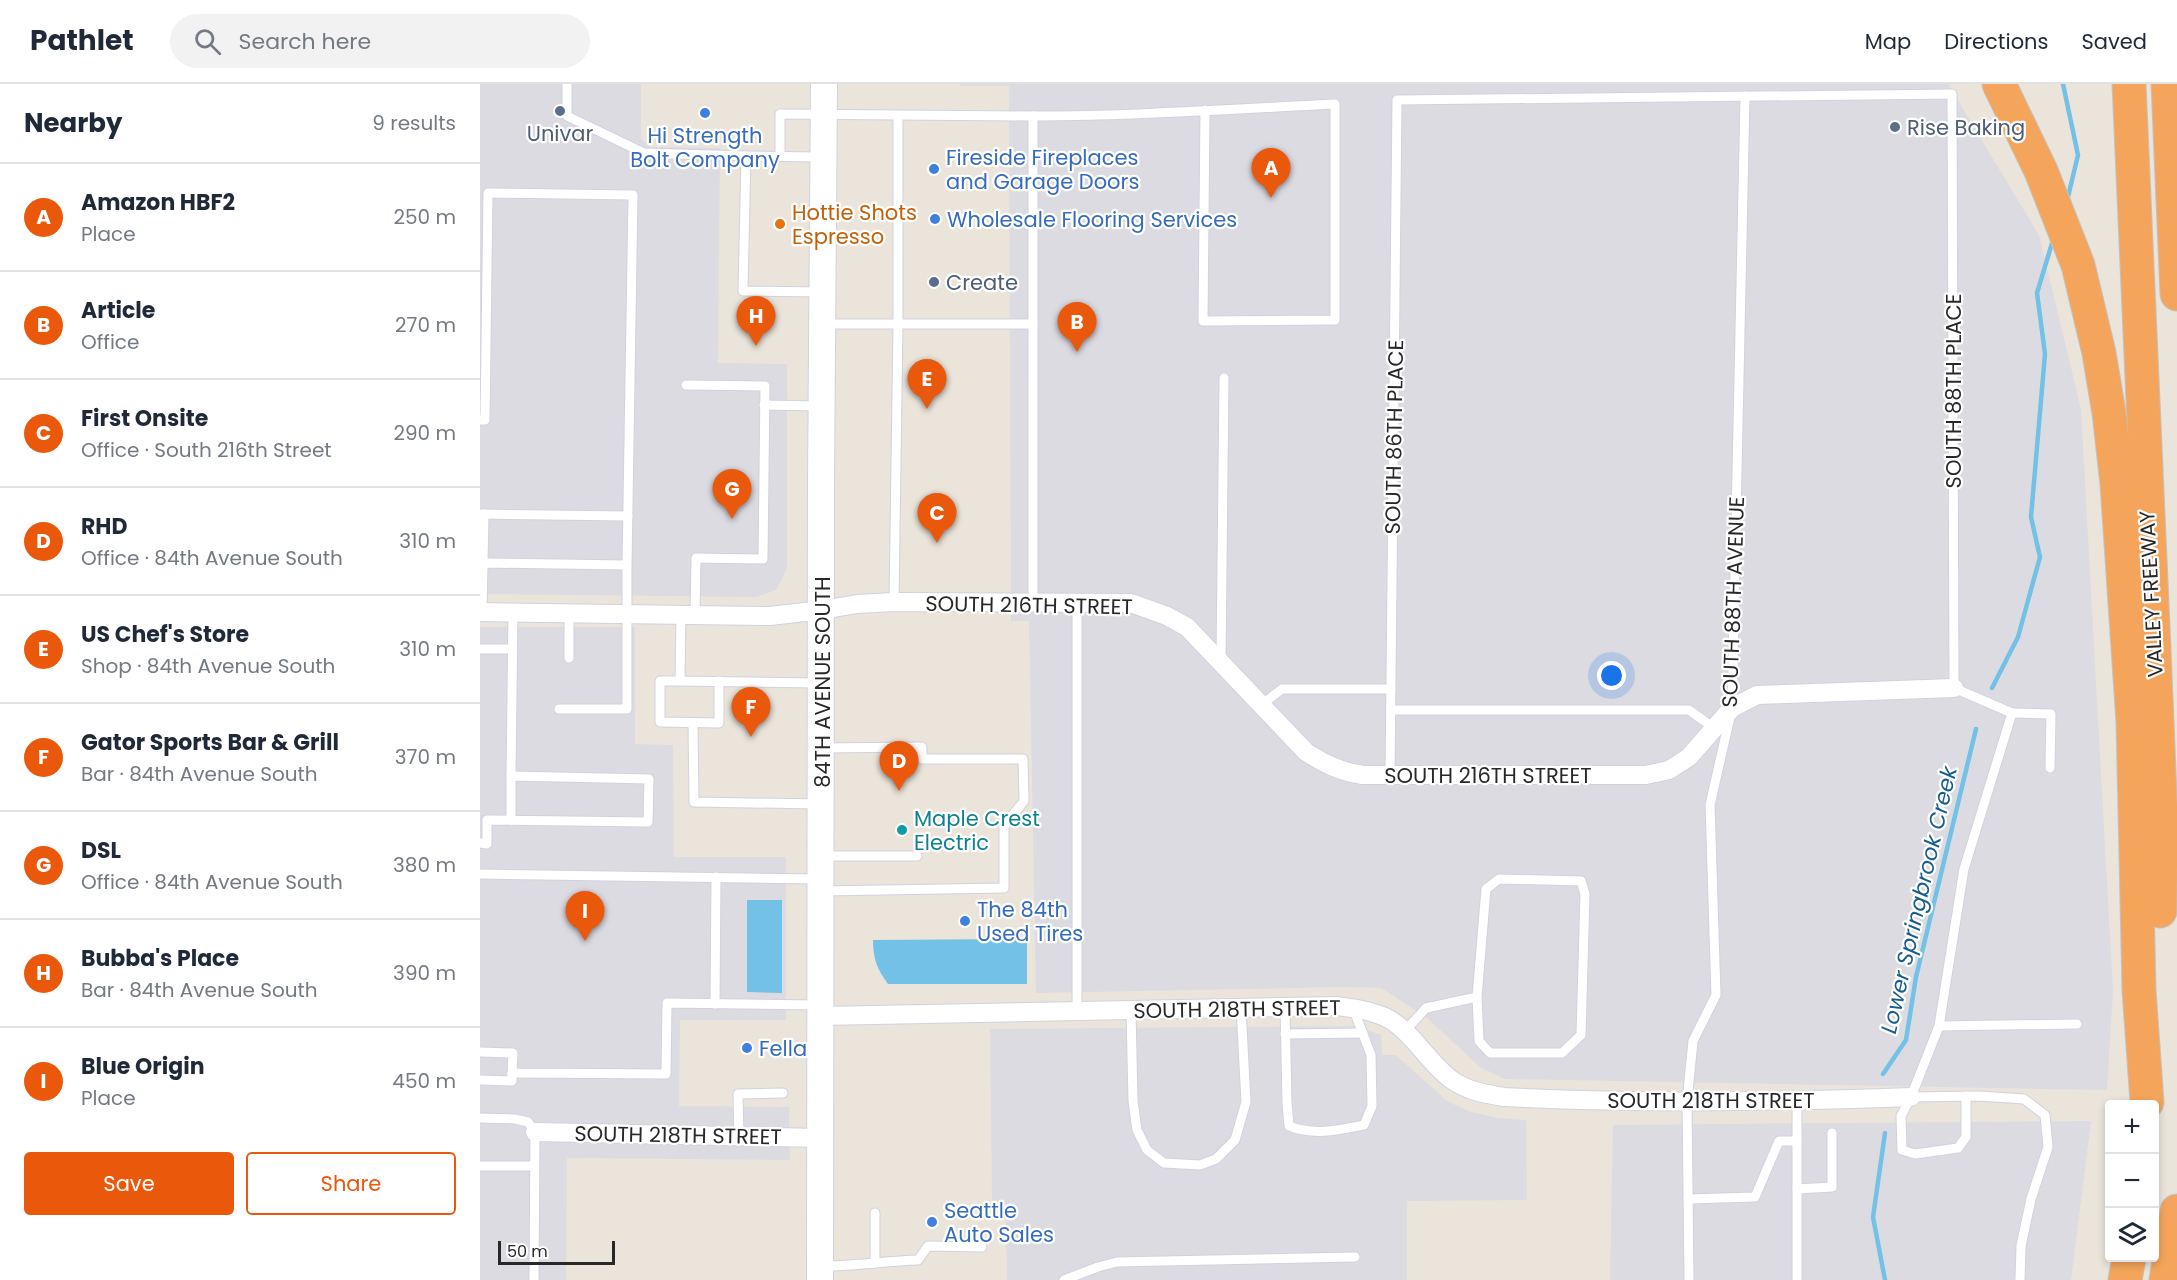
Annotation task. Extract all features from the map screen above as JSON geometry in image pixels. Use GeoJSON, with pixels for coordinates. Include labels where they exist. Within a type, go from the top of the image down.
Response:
{"type":"FeatureCollection","features":[{"type":"Feature","properties":{"kind":"highway"},"geometry":{"type":"LineString","coordinates":[[1999,84],[2041,171],[2078,265],[2099,353],[2117,484],[2133,722],[2139,990],[2147,1100]]}},
{"type":"Feature","properties":{"kind":"highway","name":"VALLEY FREEWAY"},"geometry":{"type":"LineString","coordinates":[[2129,84],[2161,819],[2160,943],[2147,1100]]}},
{"type":"Feature","properties":{"kind":"highway"},"geometry":{"type":"LineString","coordinates":[[2168,84],[2177,294]]}},
{"type":"Feature","properties":{"kind":"highway"},"geometry":{"type":"LineString","coordinates":[[2166,1280],[2177,1211]]}},
{"type":"Feature","properties":{"kind":"highway"},"geometry":{"type":"LineString","coordinates":[[2125,1280],[2128,1262]]}},
{"type":"Feature","properties":{"kind":"main road","name":"84TH AVENUE SOUTH"},"geometry":{"type":"LineString","coordinates":[[820,1273],[824,84]]}},
{"type":"Feature","properties":{"kind":"street","name":"SOUTH 216TH STREET"},"geometry":{"type":"LineString","coordinates":[[481,612],[770,616],[857,604],[894,602],[1131,603],[1167,616],[1187,627],[1306,752],[1326,765],[1344,772],[1390,775],[1646,776],[1670,771],[1689,757],[1732,708],[1757,695],[1954,688]]}},
{"type":"Feature","properties":{"kind":"street","name":"SOUTH 218TH STREET"},"geometry":{"type":"LineString","coordinates":[[821,1011],[1077,1011],[1336,1006],[1386,1017],[1405,1031],[1451,1079],[1474,1092],[1504,1097],[1687,1101],[1797,1101],[1911,1097]]}},
{"type":"Feature","properties":{"kind":"street","name":"SOUTH 218TH STREET"},"geometry":{"type":"LineString","coordinates":[[535,1132],[821,1138]]}},
{"type":"Feature","properties":{"kind":"lane"},"geometry":{"type":"LineString","coordinates":[[567,84],[567,116],[644,153],[824,157]]}},
{"type":"Feature","properties":{"kind":"lane","name":"SOUTH 88TH PLACE"},"geometry":{"type":"LineString","coordinates":[[1745,96],[1952,94],[1954,688]]}},
{"type":"Feature","properties":{"kind":"lane","name":"SOUTH 86TH PLACE"},"geometry":{"type":"LineString","coordinates":[[1390,775],[1397,100],[1745,96]]}},
{"type":"Feature","properties":{"kind":"lane","name":"SOUTH 88TH AVENUE"},"geometry":{"type":"LineString","coordinates":[[1689,1280],[1687,1101],[1693,1041],[1716,995],[1710,805],[1732,708],[1745,96]]}},
{"type":"Feature","properties":{"kind":"lane"},"geometry":{"type":"LineString","coordinates":[[780,156],[780,114],[1033,116],[1177,113],[1205,110],[1335,104],[1335,320],[1203,321],[1205,110]]}},
{"type":"Feature","properties":{"kind":"lane"},"geometry":{"type":"LineString","coordinates":[[894,602],[898,116]]}},
{"type":"Feature","properties":{"kind":"lane"},"geometry":{"type":"LineString","coordinates":[[1033,116],[1033,602]]}},
{"type":"Feature","properties":{"kind":"lane"},"geometry":{"type":"LineString","coordinates":[[746,156],[743,291],[823,292]]}},
{"type":"Feature","properties":{"kind":"lane"},"geometry":{"type":"LineString","coordinates":[[480,420],[485,420],[488,193],[633,195],[626,614],[627,709],[559,709]]}},
{"type":"Feature","properties":{"kind":"lane"},"geometry":{"type":"LineString","coordinates":[[823,324],[1033,324]]}},
{"type":"Feature","properties":{"kind":"lane"},"geometry":{"type":"LineString","coordinates":[[1221,663],[1224,378]]}},
{"type":"Feature","properties":{"kind":"lane"},"geometry":{"type":"LineString","coordinates":[[680,681],[696,558],[763,559],[765,386],[686,385]]}},
{"type":"Feature","properties":{"kind":"lane"},"geometry":{"type":"LineString","coordinates":[[764,405],[822,406]]}},
{"type":"Feature","properties":{"kind":"lane"},"geometry":{"type":"LineString","coordinates":[[481,612],[482,514],[628,516]]}},
{"type":"Feature","properties":{"kind":"lane"},"geometry":{"type":"LineString","coordinates":[[483,563],[627,565]]}},
{"type":"Feature","properties":{"kind":"lane"},"geometry":{"type":"LineString","coordinates":[[1077,603],[1077,1011]]}},
{"type":"Feature","properties":{"kind":"lane"},"geometry":{"type":"LineString","coordinates":[[511,821],[513,612]]}},
{"type":"Feature","properties":{"kind":"lane"},"geometry":{"type":"LineString","coordinates":[[569,613],[569,658]]}},
{"type":"Feature","properties":{"kind":"lane"},"geometry":{"type":"LineString","coordinates":[[480,649],[512,649]]}},
{"type":"Feature","properties":{"kind":"lane"},"geometry":{"type":"LineString","coordinates":[[719,681],[719,723],[660,722],[660,681],[719,681],[822,683]]}},
{"type":"Feature","properties":{"kind":"lane"},"geometry":{"type":"LineString","coordinates":[[1954,688],[2012,713],[2051,714],[2050,768]]}},
{"type":"Feature","properties":{"kind":"lane"},"geometry":{"type":"LineString","coordinates":[[1261,705],[1282,689],[1391,689]]}},
{"type":"Feature","properties":{"kind":"lane"},"geometry":{"type":"LineString","coordinates":[[1391,710],[1689,710],[1714,728]]}},
{"type":"Feature","properties":{"kind":"lane"},"geometry":{"type":"LineString","coordinates":[[1966,1096],[1966,1137],[1958,1148],[1915,1154],[1902,1149],[1900,1116],[1911,1097],[1939,1026],[1964,868],[2012,713]]}},
{"type":"Feature","properties":{"kind":"lane"},"geometry":{"type":"LineString","coordinates":[[693,723],[694,802],[822,804]]}},
{"type":"Feature","properties":{"kind":"lane"},"geometry":{"type":"LineString","coordinates":[[480,874],[716,877],[822,875],[1004,888],[1004,826],[1024,801],[1023,759],[922,759],[922,747],[822,748]]}},
{"type":"Feature","properties":{"kind":"lane"},"geometry":{"type":"LineString","coordinates":[[480,843],[487,844],[487,820],[648,822],[649,778],[511,776]]}},
{"type":"Feature","properties":{"kind":"lane"},"geometry":{"type":"LineString","coordinates":[[822,875],[917,855]]}},
{"type":"Feature","properties":{"kind":"lane"},"geometry":{"type":"LineString","coordinates":[[715,1004],[716,877]]}},
{"type":"Feature","properties":{"kind":"lane"},"geometry":{"type":"LineString","coordinates":[[1499,879],[1581,881],[1586,894],[1581,1035],[1562,1053],[1490,1053],[1479,1041],[1478,997],[1486,888],[1499,879]]}},
{"type":"Feature","properties":{"kind":"lane"},"geometry":{"type":"LineString","coordinates":[[1405,1031],[1426,1008],[1478,997]]}},
{"type":"Feature","properties":{"kind":"lane"},"geometry":{"type":"LineString","coordinates":[[513,1072],[666,1074],[667,1003],[821,1011]]}},
{"type":"Feature","properties":{"kind":"lane"},"geometry":{"type":"LineString","coordinates":[[1285,1007],[1289,1126],[1302,1132],[1333,1131],[1364,1125],[1372,1106],[1371,1055],[1353,1008]]}},
{"type":"Feature","properties":{"kind":"lane"},"geometry":{"type":"LineString","coordinates":[[1131,1010],[1133,1101],[1137,1130],[1147,1150],[1164,1163],[1200,1165],[1216,1159],[1235,1140],[1246,1102],[1241,1008]]}},
{"type":"Feature","properties":{"kind":"lane"},"geometry":{"type":"LineString","coordinates":[[1939,1026],[2077,1024]]}},
{"type":"Feature","properties":{"kind":"lane"},"geometry":{"type":"LineString","coordinates":[[1285,1034],[1363,1033]]}},
{"type":"Feature","properties":{"kind":"lane"},"geometry":{"type":"LineString","coordinates":[[480,1052],[513,1053],[512,1081],[480,1080]]}},
{"type":"Feature","properties":{"kind":"lane"},"geometry":{"type":"LineString","coordinates":[[739,1136],[738,1094],[783,1093]]}},
{"type":"Feature","properties":{"kind":"lane"},"geometry":{"type":"LineString","coordinates":[[1911,1097],[1966,1096],[2024,1099],[2045,1115],[2048,1148],[2031,1199],[2021,1246],[2020,1280]]}},
{"type":"Feature","properties":{"kind":"lane"},"geometry":{"type":"LineString","coordinates":[[1797,1101],[1797,1280]]}},
{"type":"Feature","properties":{"kind":"lane"},"geometry":{"type":"LineString","coordinates":[[480,1118],[515,1119],[528,1122],[535,1132],[534,1280]]}},
{"type":"Feature","properties":{"kind":"lane"},"geometry":{"type":"LineString","coordinates":[[1797,1189],[1832,1187],[1832,1133]]}},
{"type":"Feature","properties":{"kind":"lane"},"geometry":{"type":"LineString","coordinates":[[1688,1199],[1755,1197],[1779,1142],[1797,1142]]}},
{"type":"Feature","properties":{"kind":"lane"},"geometry":{"type":"LineString","coordinates":[[480,1166],[534,1166]]}},
{"type":"Feature","properties":{"kind":"lane"},"geometry":{"type":"LineString","coordinates":[[875,1213],[875,1263]]}},
{"type":"Feature","properties":{"kind":"lane"},"geometry":{"type":"LineString","coordinates":[[820,1273],[875,1263],[918,1260],[928,1246],[982,1247]]}},
{"type":"Feature","properties":{"kind":"lane"},"geometry":{"type":"LineString","coordinates":[[1064,1280],[1117,1262],[1355,1257]]}},
{"type":"Feature","properties":{"kind":"shaded area"},"geometry":{"type":"Polygon","coordinates":[[[480,84],[641,84],[641,139],[651,147],[720,148],[718,363],[787,364],[787,569],[776,590],[756,597],[480,594],[480,84]]]}},
{"type":"Feature","properties":{"kind":"shaded area"},"geometry":{"type":"Polygon","coordinates":[[[960,84],[1948,84],[2039,235],[2081,409],[2113,991],[2107,1090],[1505,1079],[1480,1067],[1426,1017],[1381,988],[1036,993],[1029,621],[1011,621],[1009,86],[960,86],[960,84]]]}},
{"type":"Feature","properties":{"kind":"shaded area"},"geometry":{"type":"Polygon","coordinates":[[[480,627],[635,627],[635,744],[673,745],[674,857],[786,857],[786,1020],[680,1020],[679,1106],[789,1107],[790,1160],[567,1158],[566,1280],[480,1280],[480,627]]]}},
{"type":"Feature","properties":{"kind":"shaded area"},"geometry":{"type":"Polygon","coordinates":[[[1356,1026],[1381,1035],[1382,1055],[1396,1055],[1447,1101],[1468,1111],[1497,1118],[1526,1120],[1527,1200],[1407,1201],[1407,1280],[1007,1280],[1006,1204],[992,1204],[990,1029],[1356,1026]]]}},
{"type":"Feature","properties":{"kind":"shaded area"},"geometry":{"type":"Polygon","coordinates":[[[2091,1121],[2071,1280],[1610,1280],[1613,1125],[2091,1121]]]}},
{"type":"Feature","properties":{"kind":"water"},"geometry":{"type":"Polygon","coordinates":[[[747,900],[782,900],[782,993],[747,992],[747,900]]]}},
{"type":"Feature","properties":{"kind":"water"},"geometry":{"type":"Polygon","coordinates":[[[1027,939],[1027,984],[888,984],[876,964],[873,940],[1027,939]]]}},
{"type":"Feature","properties":{"kind":"waterway","name":"Lower Springbrook Creek"},"geometry":{"type":"LineString","coordinates":[[2063,84],[2078,155],[2067,201]]}},
{"type":"Feature","properties":{"kind":"waterway","name":"Lower Springbrook Creek"},"geometry":{"type":"LineString","coordinates":[[1992,688],[2018,637],[2040,557],[2031,517],[2045,354],[2037,293],[2053,240]]}},
{"type":"Feature","properties":{"kind":"waterway","name":"Lower Springbrook Creek"},"geometry":{"type":"LineString","coordinates":[[1883,1074],[1906,1040],[1916,977],[1976,729]]}},
{"type":"Feature","properties":{"kind":"waterway","name":"Lower Springbrook Creek"},"geometry":{"type":"LineString","coordinates":[[1885,1133],[1873,1217],[1885,1280]]}},
{"type":"Feature","properties":{"kind":"place","name":"Univar"},"geometry":{"type":"Point","coordinates":[560,111]}},
{"type":"Feature","properties":{"kind":"place","name":"Hi Strength Bolt Company"},"geometry":{"type":"Point","coordinates":[705,113]}},
{"type":"Feature","properties":{"kind":"place","name":"Rise Baking"},"geometry":{"type":"Point","coordinates":[1895,127]}},
{"type":"Feature","properties":{"kind":"place","name":"Fireside Fireplaces and Garage Doors"},"geometry":{"type":"Point","coordinates":[934,169]}},
{"type":"Feature","properties":{"kind":"place","name":"Amazon HBF2"},"geometry":{"type":"Point","coordinates":[1271,198]}},
{"type":"Feature","properties":{"kind":"place","name":"Wholesale Flooring Services"},"geometry":{"type":"Point","coordinates":[935,219]}},
{"type":"Feature","properties":{"kind":"place","name":"Hottie Shots Espresso"},"geometry":{"type":"Point","coordinates":[780,224]}},
{"type":"Feature","properties":{"kind":"place","name":"Create"},"geometry":{"type":"Point","coordinates":[934,282]}},
{"type":"Feature","properties":{"kind":"place","name":"Bubba's Place"},"geometry":{"type":"Point","coordinates":[756,346]}},
{"type":"Feature","properties":{"kind":"place","name":"Article"},"geometry":{"type":"Point","coordinates":[1077,352]}},
{"type":"Feature","properties":{"kind":"place","name":"US Chef's Store"},"geometry":{"type":"Point","coordinates":[927,409]}},
{"type":"Feature","properties":{"kind":"place","name":"DSL"},"geometry":{"type":"Point","coordinates":[732,519]}},
{"type":"Feature","properties":{"kind":"place","name":"First Onsite"},"geometry":{"type":"Point","coordinates":[937,543]}},
{"type":"Feature","properties":{"kind":"place","name":"Gator Sports Bar & Grill"},"geometry":{"type":"Point","coordinates":[751,737]}},
{"type":"Feature","properties":{"kind":"place","name":"RHD"},"geometry":{"type":"Point","coordinates":[899,791]}},
{"type":"Feature","properties":{"kind":"place","name":"Maple Crest Electric"},"geometry":{"type":"Point","coordinates":[902,830]}},
{"type":"Feature","properties":{"kind":"place","name":"The 84th Used Tires"},"geometry":{"type":"Point","coordinates":[965,921]}},
{"type":"Feature","properties":{"kind":"place","name":"Blue Origin"},"geometry":{"type":"Point","coordinates":[585,941]}},
{"type":"Feature","properties":{"kind":"place","name":"Fella"},"geometry":{"type":"Point","coordinates":[747,1048]}},
{"type":"Feature","properties":{"kind":"place","name":"Seattle Auto Sales"},"geometry":{"type":"Point","coordinates":[932,1222]}}]}
